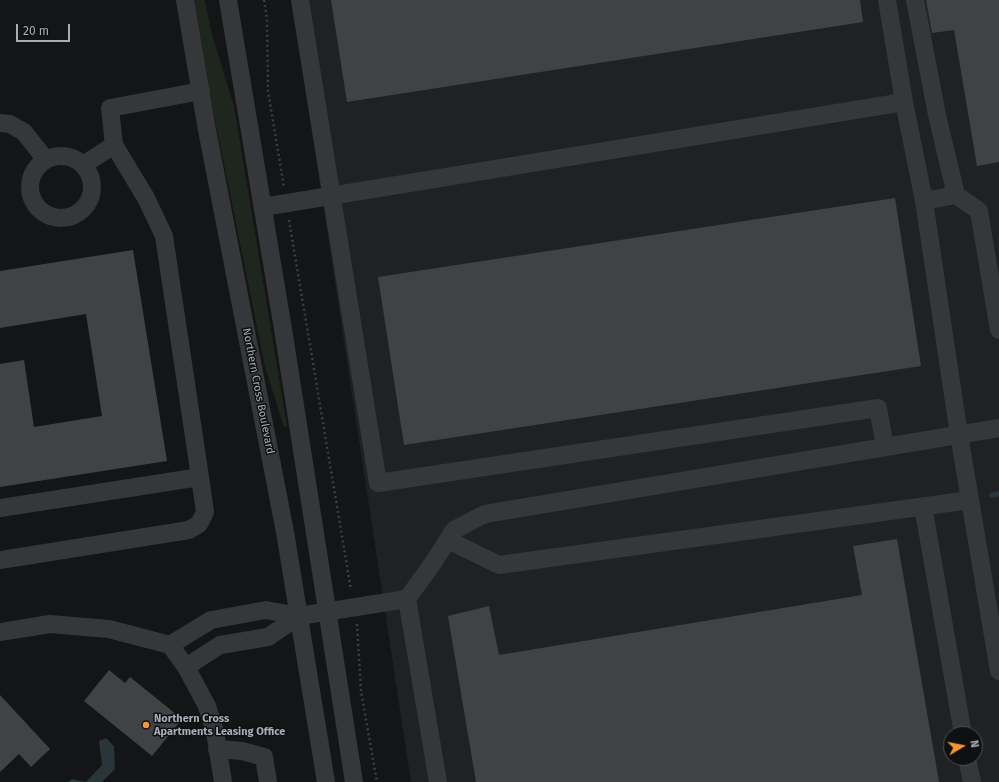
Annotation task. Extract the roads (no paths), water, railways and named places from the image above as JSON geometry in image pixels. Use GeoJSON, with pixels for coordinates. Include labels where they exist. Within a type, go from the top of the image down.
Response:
{"type":"FeatureCollection","features":[{"type":"Feature","properties":{"kind":"street","name":"Northern Cross Boulevard"},"geometry":{"type":"LineString","coordinates":[[185,0],[299,616],[326,782]]}},
{"type":"Feature","properties":{"kind":"street"},"geometry":{"type":"LineString","coordinates":[[228,0],[263,207],[354,782]]}},
{"type":"Feature","properties":{"kind":"street"},"geometry":{"type":"LineString","coordinates":[[300,0],[378,483],[878,408],[885,447]]}},
{"type":"Feature","properties":{"kind":"street"},"geometry":{"type":"LineString","coordinates":[[887,0],[904,102],[924,201],[970,500],[992,593],[999,671]]}},
{"type":"Feature","properties":{"kind":"street"},"geometry":{"type":"LineString","coordinates":[[915,0],[936,115],[956,195],[979,211],[999,330]]}},
{"type":"Feature","properties":{"kind":"street"},"geometry":{"type":"LineString","coordinates":[[0,560],[189,530],[199,524],[205,512],[164,236],[146,198],[114,145],[110,108],[201,91]]}},
{"type":"Feature","properties":{"kind":"street"},"geometry":{"type":"LineString","coordinates":[[263,207],[904,102]]}},
{"type":"Feature","properties":{"kind":"street"},"geometry":{"type":"LineString","coordinates":[[908,120],[936,115]]}},
{"type":"Feature","properties":{"kind":"street"},"geometry":{"type":"LineString","coordinates":[[0,123],[10,124],[24,132],[46,160]]}},
{"type":"Feature","properties":{"kind":"street"},"geometry":{"type":"LineString","coordinates":[[83,165],[114,145]]}},
{"type":"Feature","properties":{"kind":"street"},"geometry":{"type":"LineString","coordinates":[[56,156],[66,157],[83,165],[90,174],[92,195],[87,205],[80,213],[71,218],[60,219],[50,217],[41,211],[34,203],[30,193],[30,183],[33,174],[46,160],[56,156]]}},
{"type":"Feature","properties":{"kind":"street"},"geometry":{"type":"LineString","coordinates":[[924,201],[956,195]]}},
{"type":"Feature","properties":{"kind":"street"},"geometry":{"type":"LineString","coordinates":[[438,782],[407,599],[454,530],[485,514],[999,428]]}},
{"type":"Feature","properties":{"kind":"street"},"geometry":{"type":"LineString","coordinates":[[0,508],[200,477]]}},
{"type":"Feature","properties":{"kind":"street"},"geometry":{"type":"LineString","coordinates":[[448,540],[499,565],[970,500]]}},
{"type":"Feature","properties":{"kind":"street"},"geometry":{"type":"LineString","coordinates":[[923,506],[962,726]]}},
{"type":"Feature","properties":{"kind":"street"},"geometry":{"type":"LineString","coordinates":[[186,667],[220,645],[268,637],[299,616],[327,610],[407,599]]}},
{"type":"Feature","properties":{"kind":"street"},"geometry":{"type":"LineString","coordinates":[[170,645],[211,620],[266,610],[299,616]]}},
{"type":"Feature","properties":{"kind":"street"},"geometry":{"type":"LineString","coordinates":[[0,632],[3,630],[50,624],[109,629],[170,645],[186,667],[207,706],[217,750],[222,782]]}},
{"type":"Feature","properties":{"kind":"street"},"geometry":{"type":"LineString","coordinates":[[217,750],[242,751],[264,756],[268,782]]}},
{"type":"Feature","properties":{"kind":"street"},"geometry":{"type":"LineString","coordinates":[[969,766],[972,782]]}},
{"type":"Feature","properties":{"kind":"waterway"},"geometry":{"type":"LineString","coordinates":[[992,495],[999,494]]}},
{"type":"Feature","properties":{"kind":"place","name":"Northern Cross Apartments Leasing Office"},"geometry":{"type":"Point","coordinates":[146,725]}}]}
